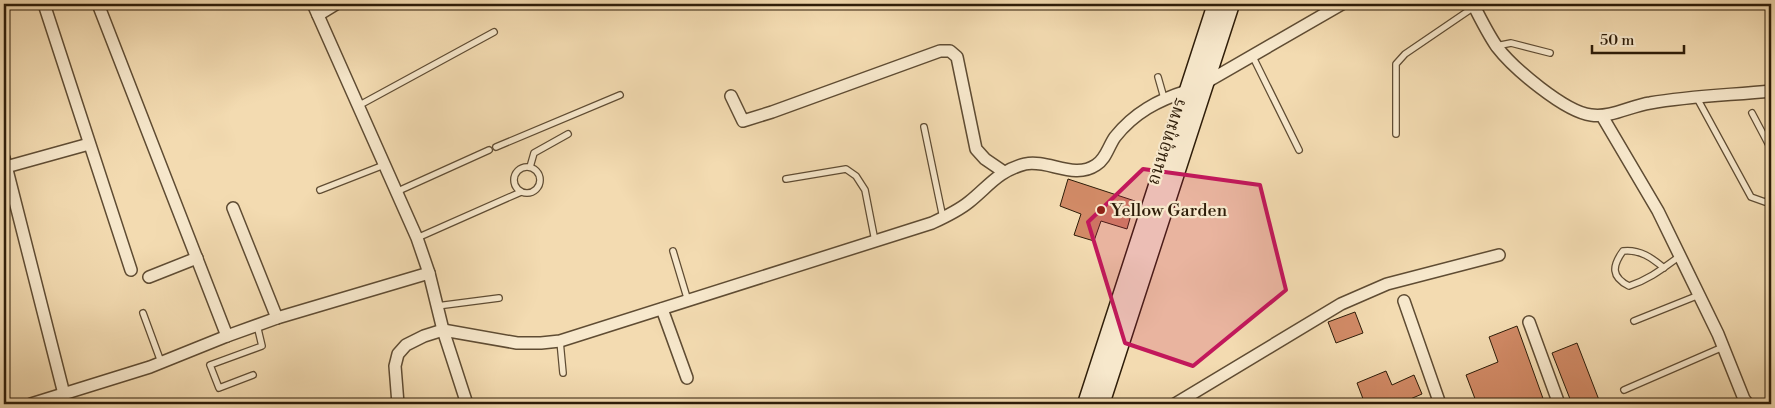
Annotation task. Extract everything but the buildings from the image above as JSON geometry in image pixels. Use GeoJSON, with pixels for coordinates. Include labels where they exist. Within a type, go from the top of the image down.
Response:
{"type":"FeatureCollection","features":[{"type":"Feature","properties":{"kind":"street"},"geometry":{"type":"LineString","coordinates":[[44,4],[131,270]]}},
{"type":"Feature","properties":{"kind":"street"},"geometry":{"type":"LineString","coordinates":[[98,4],[227,336]]}},
{"type":"Feature","properties":{"kind":"street"},"geometry":{"type":"LineString","coordinates":[[313,4],[417,238],[429,273],[443,330],[467,404]]}},
{"type":"Feature","properties":{"kind":"street"},"geometry":{"type":"LineString","coordinates":[[318,15],[336,4]]}},
{"type":"Feature","properties":{"kind":"street","name":"ถนนอุทุมพร"},"geometry":{"type":"LineString","coordinates":[[1086,404],[1216,4]]}},
{"type":"Feature","properties":{"kind":"street","name":"ถนนอุทุมพร"},"geometry":{"type":"LineString","coordinates":[[1100,404],[1231,4]]}},
{"type":"Feature","properties":{"kind":"street"},"geometry":{"type":"LineString","coordinates":[[398,404],[395,366],[398,354],[406,345],[443,330],[517,343],[560,341],[932,223],[944,218],[969,202],[997,176],[1025,164],[1070,170],[1089,169],[1103,160],[1116,136],[1139,113],[1164,98],[1206,83],[1337,5]]}},
{"type":"Feature","properties":{"kind":"street"},"geometry":{"type":"LineString","coordinates":[[1474,5],[1496,46],[1507,59],[1573,110],[1589,115],[1602,116],[1649,103],[1771,91]]}},
{"type":"Feature","properties":{"kind":"street"},"geometry":{"type":"LineString","coordinates":[[731,96],[744,121],[940,51],[950,51],[957,57],[976,149],[1004,172]]}},
{"type":"Feature","properties":{"kind":"street"},"geometry":{"type":"LineString","coordinates":[[1602,116],[1658,211],[1699,294],[1744,399],[1748,404]]}},
{"type":"Feature","properties":{"kind":"street"},"geometry":{"type":"LineString","coordinates":[[64,394],[5,163],[89,144]]}},
{"type":"Feature","properties":{"kind":"street"},"geometry":{"type":"LineString","coordinates":[[233,208],[276,318]]}},
{"type":"Feature","properties":{"kind":"street"},"geometry":{"type":"LineString","coordinates":[[1175,404],[1341,304],[1387,284],[1499,254]]}},
{"type":"Feature","properties":{"kind":"street"},"geometry":{"type":"LineString","coordinates":[[149,277],[197,258]]}},
{"type":"Feature","properties":{"kind":"street"},"geometry":{"type":"LineString","coordinates":[[31,404],[162,362],[276,318],[429,273]]}},
{"type":"Feature","properties":{"kind":"street"},"geometry":{"type":"LineString","coordinates":[[1404,301],[1440,404]]}},
{"type":"Feature","properties":{"kind":"street"},"geometry":{"type":"LineString","coordinates":[[662,309],[687,378]]}},
{"type":"Feature","properties":{"kind":"street"},"geometry":{"type":"LineString","coordinates":[[1529,322],[1559,404]]}},
{"type":"Feature","properties":{"kind":"lane"},"geometry":{"type":"LineString","coordinates":[[1396,134],[1396,64],[1405,54],[1474,5]]}},
{"type":"Feature","properties":{"kind":"lane"},"geometry":{"type":"LineString","coordinates":[[358,106],[494,32]]}},
{"type":"Feature","properties":{"kind":"lane"},"geometry":{"type":"LineString","coordinates":[[1496,46],[1510,43],[1550,53]]}},
{"type":"Feature","properties":{"kind":"lane"},"geometry":{"type":"LineString","coordinates":[[1252,55],[1299,150]]}},
{"type":"Feature","properties":{"kind":"lane"},"geometry":{"type":"LineString","coordinates":[[1158,77],[1164,98]]}},
{"type":"Feature","properties":{"kind":"lane"},"geometry":{"type":"LineString","coordinates":[[496,147],[620,95]]}},
{"type":"Feature","properties":{"kind":"lane"},"geometry":{"type":"LineString","coordinates":[[1697,98],[1751,197],[1765,202],[1771,198]]}},
{"type":"Feature","properties":{"kind":"lane"},"geometry":{"type":"LineString","coordinates":[[1752,113],[1771,149]]}},
{"type":"Feature","properties":{"kind":"lane"},"geometry":{"type":"LineString","coordinates":[[924,127],[944,218]]}},
{"type":"Feature","properties":{"kind":"lane"},"geometry":{"type":"LineString","coordinates":[[530,166],[534,153],[568,134]]}},
{"type":"Feature","properties":{"kind":"lane"},"geometry":{"type":"LineString","coordinates":[[396,192],[489,150]]}},
{"type":"Feature","properties":{"kind":"lane"},"geometry":{"type":"LineString","coordinates":[[320,190],[384,165]]}},
{"type":"Feature","properties":{"kind":"lane"},"geometry":{"type":"LineString","coordinates":[[417,238],[521,192],[532,192],[540,184],[539,174],[530,166],[518,169],[514,175],[513,182],[521,192]]}},
{"type":"Feature","properties":{"kind":"lane"},"geometry":{"type":"LineString","coordinates":[[786,179],[846,169],[856,176],[865,190],[875,241]]}},
{"type":"Feature","properties":{"kind":"lane"},"geometry":{"type":"LineString","coordinates":[[1664,268],[1648,255],[1631,250],[1624,251],[1616,261],[1615,274],[1620,282],[1628,286],[1646,280],[1664,268],[1680,256]]}},
{"type":"Feature","properties":{"kind":"lane"},"geometry":{"type":"LineString","coordinates":[[672,251],[688,301]]}},
{"type":"Feature","properties":{"kind":"lane"},"geometry":{"type":"LineString","coordinates":[[1634,321],[1699,294]]}},
{"type":"Feature","properties":{"kind":"lane"},"geometry":{"type":"LineString","coordinates":[[437,306],[499,298]]}},
{"type":"Feature","properties":{"kind":"lane"},"geometry":{"type":"LineString","coordinates":[[144,313],[162,362]]}},
{"type":"Feature","properties":{"kind":"lane"},"geometry":{"type":"LineString","coordinates":[[253,375],[219,388],[210,365],[262,346],[258,325]]}},
{"type":"Feature","properties":{"kind":"lane"},"geometry":{"type":"LineString","coordinates":[[560,341],[563,373]]}},
{"type":"Feature","properties":{"kind":"lane"},"geometry":{"type":"LineString","coordinates":[[1624,390],[1723,347]]}},
{"type":"Feature","properties":{"kind":"highlighted area"},"geometry":{"type":"Polygon","coordinates":[[[1143,169],[1260,185],[1286,290],[1193,366],[1125,343],[1088,222],[1143,169]]]}},
{"type":"Feature","properties":{"kind":"place","name":"Yellow Garden"},"geometry":{"type":"Point","coordinates":[1101,210]}}]}
